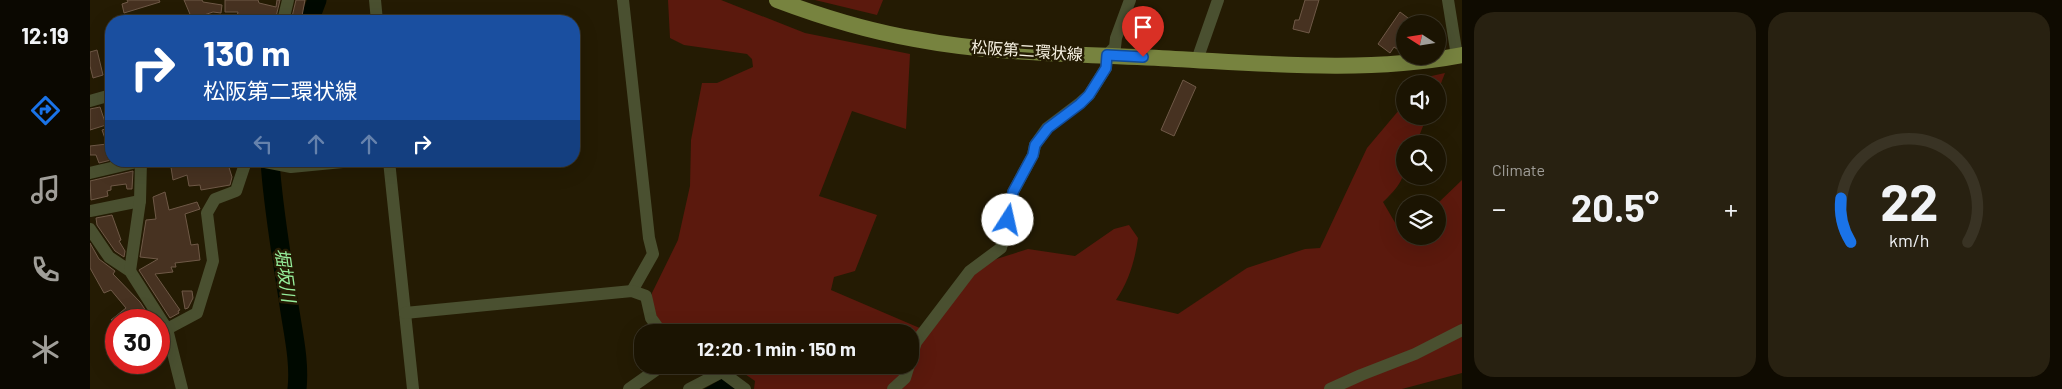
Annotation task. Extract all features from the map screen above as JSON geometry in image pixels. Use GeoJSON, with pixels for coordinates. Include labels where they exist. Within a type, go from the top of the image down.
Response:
{"type":"FeatureCollection","features":[{"type":"Feature","properties":{"kind":"main road","name":"松阪第二環状線"},"geometry":{"type":"LineString","coordinates":[[777,0],[838,22],[915,39],[976,48],[1318,65],[1408,64],[1459,56]]}},
{"type":"Feature","properties":{"kind":"street"},"geometry":{"type":"LineString","coordinates":[[284,15],[288,0]]}},
{"type":"Feature","properties":{"kind":"street"},"geometry":{"type":"LineString","coordinates":[[374,0],[375,15]]}},
{"type":"Feature","properties":{"kind":"street"},"geometry":{"type":"LineString","coordinates":[[623,0],[649,238],[653,254],[632,291]]}},
{"type":"Feature","properties":{"kind":"street"},"geometry":{"type":"LineString","coordinates":[[919,338],[970,271],[1001,248],[1013,192],[1033,155],[1035,145],[1048,128],[1089,95],[1106,68],[1107,55],[1115,48],[1116,38],[1130,0]]}},
{"type":"Feature","properties":{"kind":"street"},"geometry":{"type":"LineString","coordinates":[[1197,60],[1218,0]]}},
{"type":"Feature","properties":{"kind":"street"},"geometry":{"type":"LineString","coordinates":[[1448,0],[1459,56]]}},
{"type":"Feature","properties":{"kind":"street"},"geometry":{"type":"LineString","coordinates":[[90,101],[105,97]]}},
{"type":"Feature","properties":{"kind":"street"},"geometry":{"type":"LineString","coordinates":[[90,174],[117,167]]}},
{"type":"Feature","properties":{"kind":"street"},"geometry":{"type":"LineString","coordinates":[[130,270],[140,201],[141,167]]}},
{"type":"Feature","properties":{"kind":"street"},"geometry":{"type":"LineString","coordinates":[[170,327],[197,313],[213,261],[207,213],[215,199],[236,191],[244,167]]}},
{"type":"Feature","properties":{"kind":"street"},"geometry":{"type":"LineString","coordinates":[[391,167],[413,389]]}},
{"type":"Feature","properties":{"kind":"street"},"geometry":{"type":"LineString","coordinates":[[90,211],[140,201]]}},
{"type":"Feature","properties":{"kind":"street"},"geometry":{"type":"LineString","coordinates":[[90,229],[109,257],[130,270],[154,309]]}},
{"type":"Feature","properties":{"kind":"street"},"geometry":{"type":"LineString","coordinates":[[405,313],[632,291],[646,296],[651,318],[655,324]]}},
{"type":"Feature","properties":{"kind":"street"},"geometry":{"type":"LineString","coordinates":[[1330,389],[1415,354],[1462,330]]}},
{"type":"Feature","properties":{"kind":"street"},"geometry":{"type":"LineString","coordinates":[[170,341],[182,389]]}},
{"type":"Feature","properties":{"kind":"street"},"geometry":{"type":"LineString","coordinates":[[689,389],[722,372],[745,389]]}},
{"type":"Feature","properties":{"kind":"street"},"geometry":{"type":"LineString","coordinates":[[629,389],[650,374]]}},
{"type":"Feature","properties":{"kind":"street"},"geometry":{"type":"LineString","coordinates":[[893,389],[905,378],[906,374]]}},
{"type":"Feature","properties":{"kind":"shaded area"},"geometry":{"type":"Polygon","coordinates":[[[668,0],[721,0],[805,33],[910,54],[906,129],[852,111],[819,196],[877,215],[855,271],[834,277],[831,290],[910,324],[662,324],[652,309],[652,293],[678,240],[690,186],[691,140],[702,83],[717,83],[753,67],[752,59],[747,54],[684,45],[670,38],[668,0]]]}},
{"type":"Feature","properties":{"kind":"shaded area"},"geometry":{"type":"Polygon","coordinates":[[[815,0],[883,0],[877,15],[815,0]]]}},
{"type":"Feature","properties":{"kind":"shaded area"},"geometry":{"type":"Polygon","coordinates":[[[1396,114],[1396,125],[1423,125],[1420,135],[1396,135],[1396,185],[1398,185],[1383,202],[1396,224],[1396,245],[1446,245],[1446,195],[1462,180],[1462,373],[1402,389],[754,389],[755,381],[745,374],[919,374],[919,328],[922,329],[984,263],[1028,249],[1075,256],[1114,229],[1129,225],[1138,238],[1137,246],[1128,278],[1116,300],[1178,314],[1247,268],[1305,249],[1320,248],[1367,148],[1396,114]]]}},
{"type":"Feature","properties":{"kind":"shaded area"},"geometry":{"type":"Polygon","coordinates":[[[725,377],[736,389],[704,389],[725,377]]]}},
{"type":"Feature","properties":{"kind":"building"},"geometry":{"type":"Polygon","coordinates":[[[127,0],[159,0],[160,2],[124,13],[122,4],[128,2],[127,0]]]}},
{"type":"Feature","properties":{"kind":"building"},"geometry":{"type":"Polygon","coordinates":[[[184,0],[202,0],[203,2],[222,5],[221,13],[213,12],[204,15],[190,15],[184,0]]]}},
{"type":"Feature","properties":{"kind":"building"},"geometry":{"type":"Polygon","coordinates":[[[225,0],[258,0],[259,3],[276,7],[277,0],[280,0],[276,15],[237,15],[238,12],[225,12],[225,0]]]}},
{"type":"Feature","properties":{"kind":"building"},"geometry":{"type":"Polygon","coordinates":[[[296,0],[305,0],[302,15],[292,15],[296,0]]]}},
{"type":"Feature","properties":{"kind":"building"},"geometry":{"type":"Polygon","coordinates":[[[1305,0],[1319,0],[1309,33],[1293,29],[1295,20],[1299,20],[1305,0]]]}},
{"type":"Feature","properties":{"kind":"building"},"geometry":{"type":"Polygon","coordinates":[[[1396,18],[1396,48],[1394,47],[1390,53],[1378,44],[1396,18]]]}},
{"type":"Feature","properties":{"kind":"building"},"geometry":{"type":"Polygon","coordinates":[[[97,50],[103,75],[93,78],[90,66],[90,52],[97,50]]]}},
{"type":"Feature","properties":{"kind":"building"},"geometry":{"type":"Polygon","coordinates":[[[1183,80],[1196,87],[1174,136],[1161,130],[1183,80]]]}},
{"type":"Feature","properties":{"kind":"building"},"geometry":{"type":"Polygon","coordinates":[[[100,107],[105,125],[90,130],[90,109],[100,107]]]}},
{"type":"Feature","properties":{"kind":"building"},"geometry":{"type":"Polygon","coordinates":[[[105,144],[105,162],[99,163],[96,155],[90,155],[90,146],[105,144]]]}},
{"type":"Feature","properties":{"kind":"building"},"geometry":{"type":"Polygon","coordinates":[[[171,167],[229,167],[232,177],[230,185],[201,190],[200,185],[189,186],[187,175],[173,180],[171,167]]]}},
{"type":"Feature","properties":{"kind":"building"},"geometry":{"type":"Polygon","coordinates":[[[133,171],[132,189],[127,189],[126,184],[111,186],[111,190],[107,191],[108,196],[91,200],[90,181],[133,171]]]}},
{"type":"Feature","properties":{"kind":"building"},"geometry":{"type":"Polygon","coordinates":[[[165,192],[169,210],[197,202],[200,209],[185,214],[191,245],[198,244],[200,260],[175,263],[176,267],[171,267],[173,272],[155,274],[180,310],[178,311],[179,313],[170,318],[170,309],[164,309],[139,270],[158,259],[140,257],[146,220],[156,219],[153,197],[165,192]]]}},
{"type":"Feature","properties":{"kind":"building"},"geometry":{"type":"Polygon","coordinates":[[[112,215],[121,240],[119,241],[125,251],[124,257],[115,251],[97,225],[96,218],[112,215]]]}},
{"type":"Feature","properties":{"kind":"building"},"geometry":{"type":"Polygon","coordinates":[[[90,243],[99,259],[115,271],[113,274],[145,309],[125,309],[126,308],[111,290],[104,293],[90,268],[90,243]]]}},
{"type":"Feature","properties":{"kind":"building"},"geometry":{"type":"Polygon","coordinates":[[[182,291],[192,291],[193,298],[188,308],[185,309],[182,291]]]}},
{"type":"Feature","properties":{"kind":"waterway","name":"堀坂川"},"geometry":{"type":"LineString","coordinates":[[311,15],[317,0]]}},
{"type":"Feature","properties":{"kind":"waterway","name":"堀坂川"},"geometry":{"type":"LineString","coordinates":[[270,167],[275,215],[296,347],[297,389]]}},
{"type":"Feature","properties":{"kind":"route"},"geometry":{"type":"LineString","coordinates":[[1008,220],[1013,192],[1033,155],[1035,145],[1048,128],[1089,95],[1106,68],[1107,55],[1143,57]]}}]}
